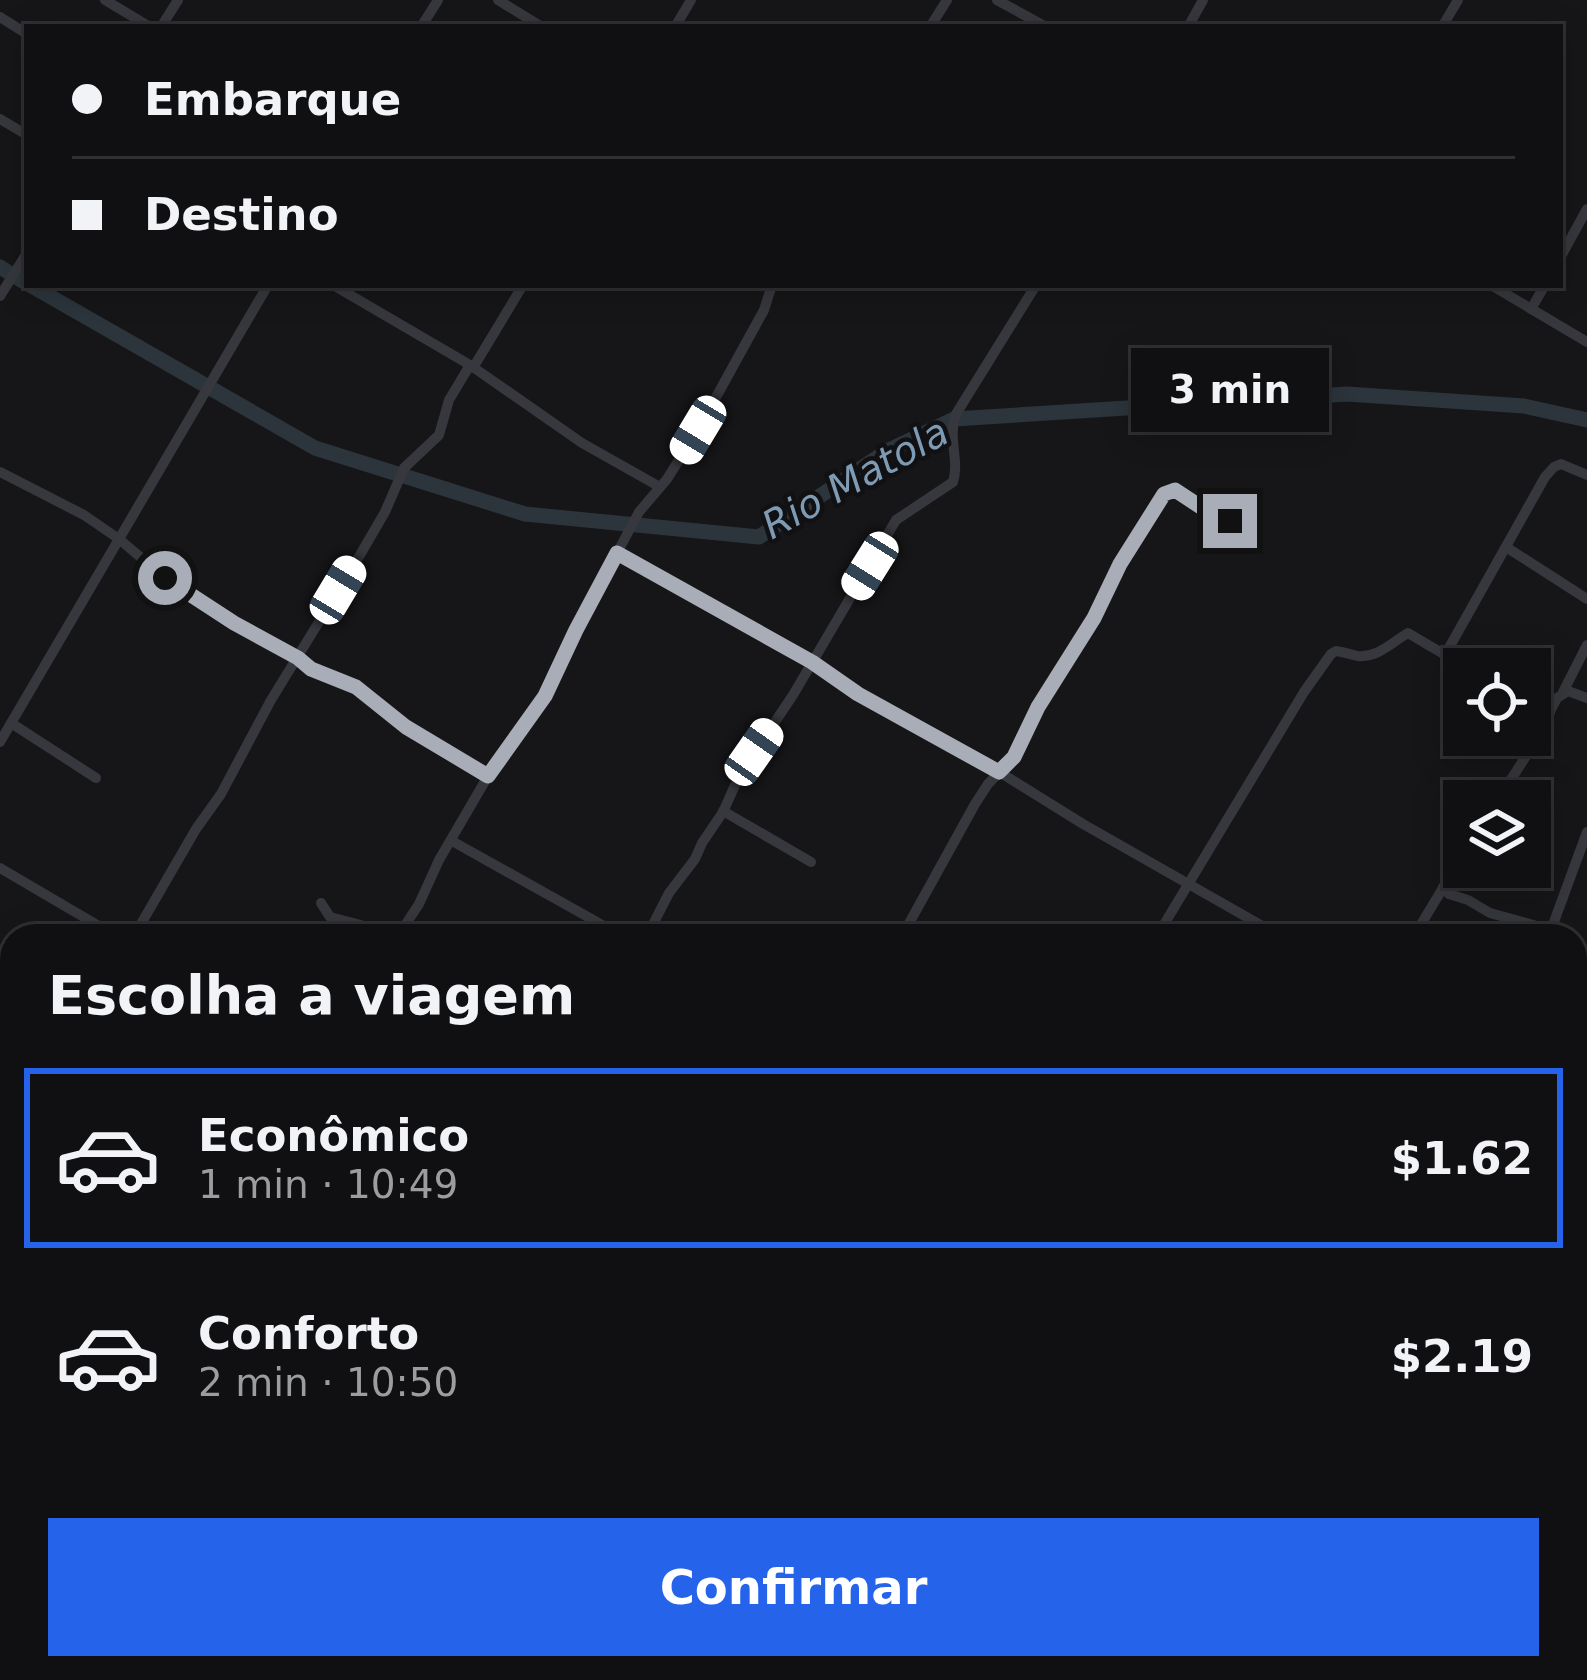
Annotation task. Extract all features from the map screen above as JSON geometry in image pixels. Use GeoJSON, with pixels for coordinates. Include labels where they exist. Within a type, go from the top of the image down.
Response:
{"type":"FeatureCollection","features":[{"type":"Feature","properties":{"kind":"street"},"geometry":{"type":"LineString","coordinates":[[105,0],[145,24]]}},
{"type":"Feature","properties":{"kind":"street"},"geometry":{"type":"LineString","coordinates":[[498,0],[537,24]]}},
{"type":"Feature","properties":{"kind":"street"},"geometry":{"type":"LineString","coordinates":[[997,0],[1041,24]]}},
{"type":"Feature","properties":{"kind":"street"},"geometry":{"type":"LineString","coordinates":[[1563,253],[1587,209]]}},
{"type":"Feature","properties":{"kind":"street"},"geometry":{"type":"LineString","coordinates":[[0,296],[24,258]]}},
{"type":"Feature","properties":{"kind":"street"},"geometry":{"type":"LineString","coordinates":[[0,742],[266,288]]}},
{"type":"Feature","properties":{"kind":"street"},"geometry":{"type":"LineString","coordinates":[[338,288],[660,487]]}},
{"type":"Feature","properties":{"kind":"street"},"geometry":{"type":"LineString","coordinates":[[141,924],[385,512],[404,469],[439,435],[449,400],[521,288]]}},
{"type":"Feature","properties":{"kind":"street"},"geometry":{"type":"LineString","coordinates":[[406,924],[488,776],[545,696],[639,512],[698,430],[764,310],[771,288]]}},
{"type":"Feature","properties":{"kind":"street"},"geometry":{"type":"LineString","coordinates":[[653,924],[896,520],[948,488],[956,478],[950,431],[954,419],[1034,288]]}},
{"type":"Feature","properties":{"kind":"street"},"geometry":{"type":"LineString","coordinates":[[1496,288],[1587,342]]}},
{"type":"Feature","properties":{"kind":"street"},"geometry":{"type":"LineString","coordinates":[[1532,309],[1543,288]]}},
{"type":"Feature","properties":{"kind":"street"},"geometry":{"type":"LineString","coordinates":[[1449,648],[1545,477],[1561,464],[1587,476]]}},
{"type":"Feature","properties":{"kind":"street"},"geometry":{"type":"LineString","coordinates":[[0,472],[84,515],[165,578],[234,623],[311,669],[356,687],[406,727],[488,776]]}},
{"type":"Feature","properties":{"kind":"street"},"geometry":{"type":"LineString","coordinates":[[909,924],[975,804],[1014,757],[1038,707],[1164,494],[1175,490],[1224,520],[1238,521],[1247,514]]}},
{"type":"Feature","properties":{"kind":"street"},"geometry":{"type":"LineString","coordinates":[[1506,547],[1587,599]]}},
{"type":"Feature","properties":{"kind":"street"},"geometry":{"type":"LineString","coordinates":[[617,553],[1259,924]]}},
{"type":"Feature","properties":{"kind":"street"},"geometry":{"type":"LineString","coordinates":[[1165,924],[1331,654],[1343,651],[1359,656],[1381,651],[1408,633],[1443,654]]}},
{"type":"Feature","properties":{"kind":"street"},"geometry":{"type":"LineString","coordinates":[[1551,710],[1587,645]]}},
{"type":"Feature","properties":{"kind":"street"},"geometry":{"type":"LineString","coordinates":[[1563,692],[1587,698]]}},
{"type":"Feature","properties":{"kind":"street"},"geometry":{"type":"LineString","coordinates":[[11,723],[96,778]]}},
{"type":"Feature","properties":{"kind":"street"},"geometry":{"type":"LineString","coordinates":[[723,811],[811,862]]}},
{"type":"Feature","properties":{"kind":"street"},"geometry":{"type":"LineString","coordinates":[[1553,924],[1587,832]]}},
{"type":"Feature","properties":{"kind":"street"},"geometry":{"type":"LineString","coordinates":[[452,841],[601,924]]}},
{"type":"Feature","properties":{"kind":"street"},"geometry":{"type":"LineString","coordinates":[[0,868],[96,924]]}},
{"type":"Feature","properties":{"kind":"street"},"geometry":{"type":"LineString","coordinates":[[1422,924],[1446,888]]}},
{"type":"Feature","properties":{"kind":"street"},"geometry":{"type":"LineString","coordinates":[[1443,893],[1529,924]]}},
{"type":"Feature","properties":{"kind":"street"},"geometry":{"type":"LineString","coordinates":[[321,903],[333,920],[355,924]]}},
{"type":"Feature","properties":{"kind":"waterway","name":"Rio Matola"},"geometry":{"type":"LineString","coordinates":[[0,267],[24,282]]}},
{"type":"Feature","properties":{"kind":"waterway","name":"Rio Matola"},"geometry":{"type":"LineString","coordinates":[[35,288],[315,448],[525,514],[759,537],[887,451],[954,419],[1347,394],[1524,406],[1587,420]]}},
{"type":"Feature","properties":{"kind":"route"},"geometry":{"type":"LineString","coordinates":[[165,578],[311,669],[356,687],[406,727],[488,776],[545,696],[617,553],[999,772],[1014,757],[1038,707],[1164,494],[1175,490],[1230,521]]}}]}
